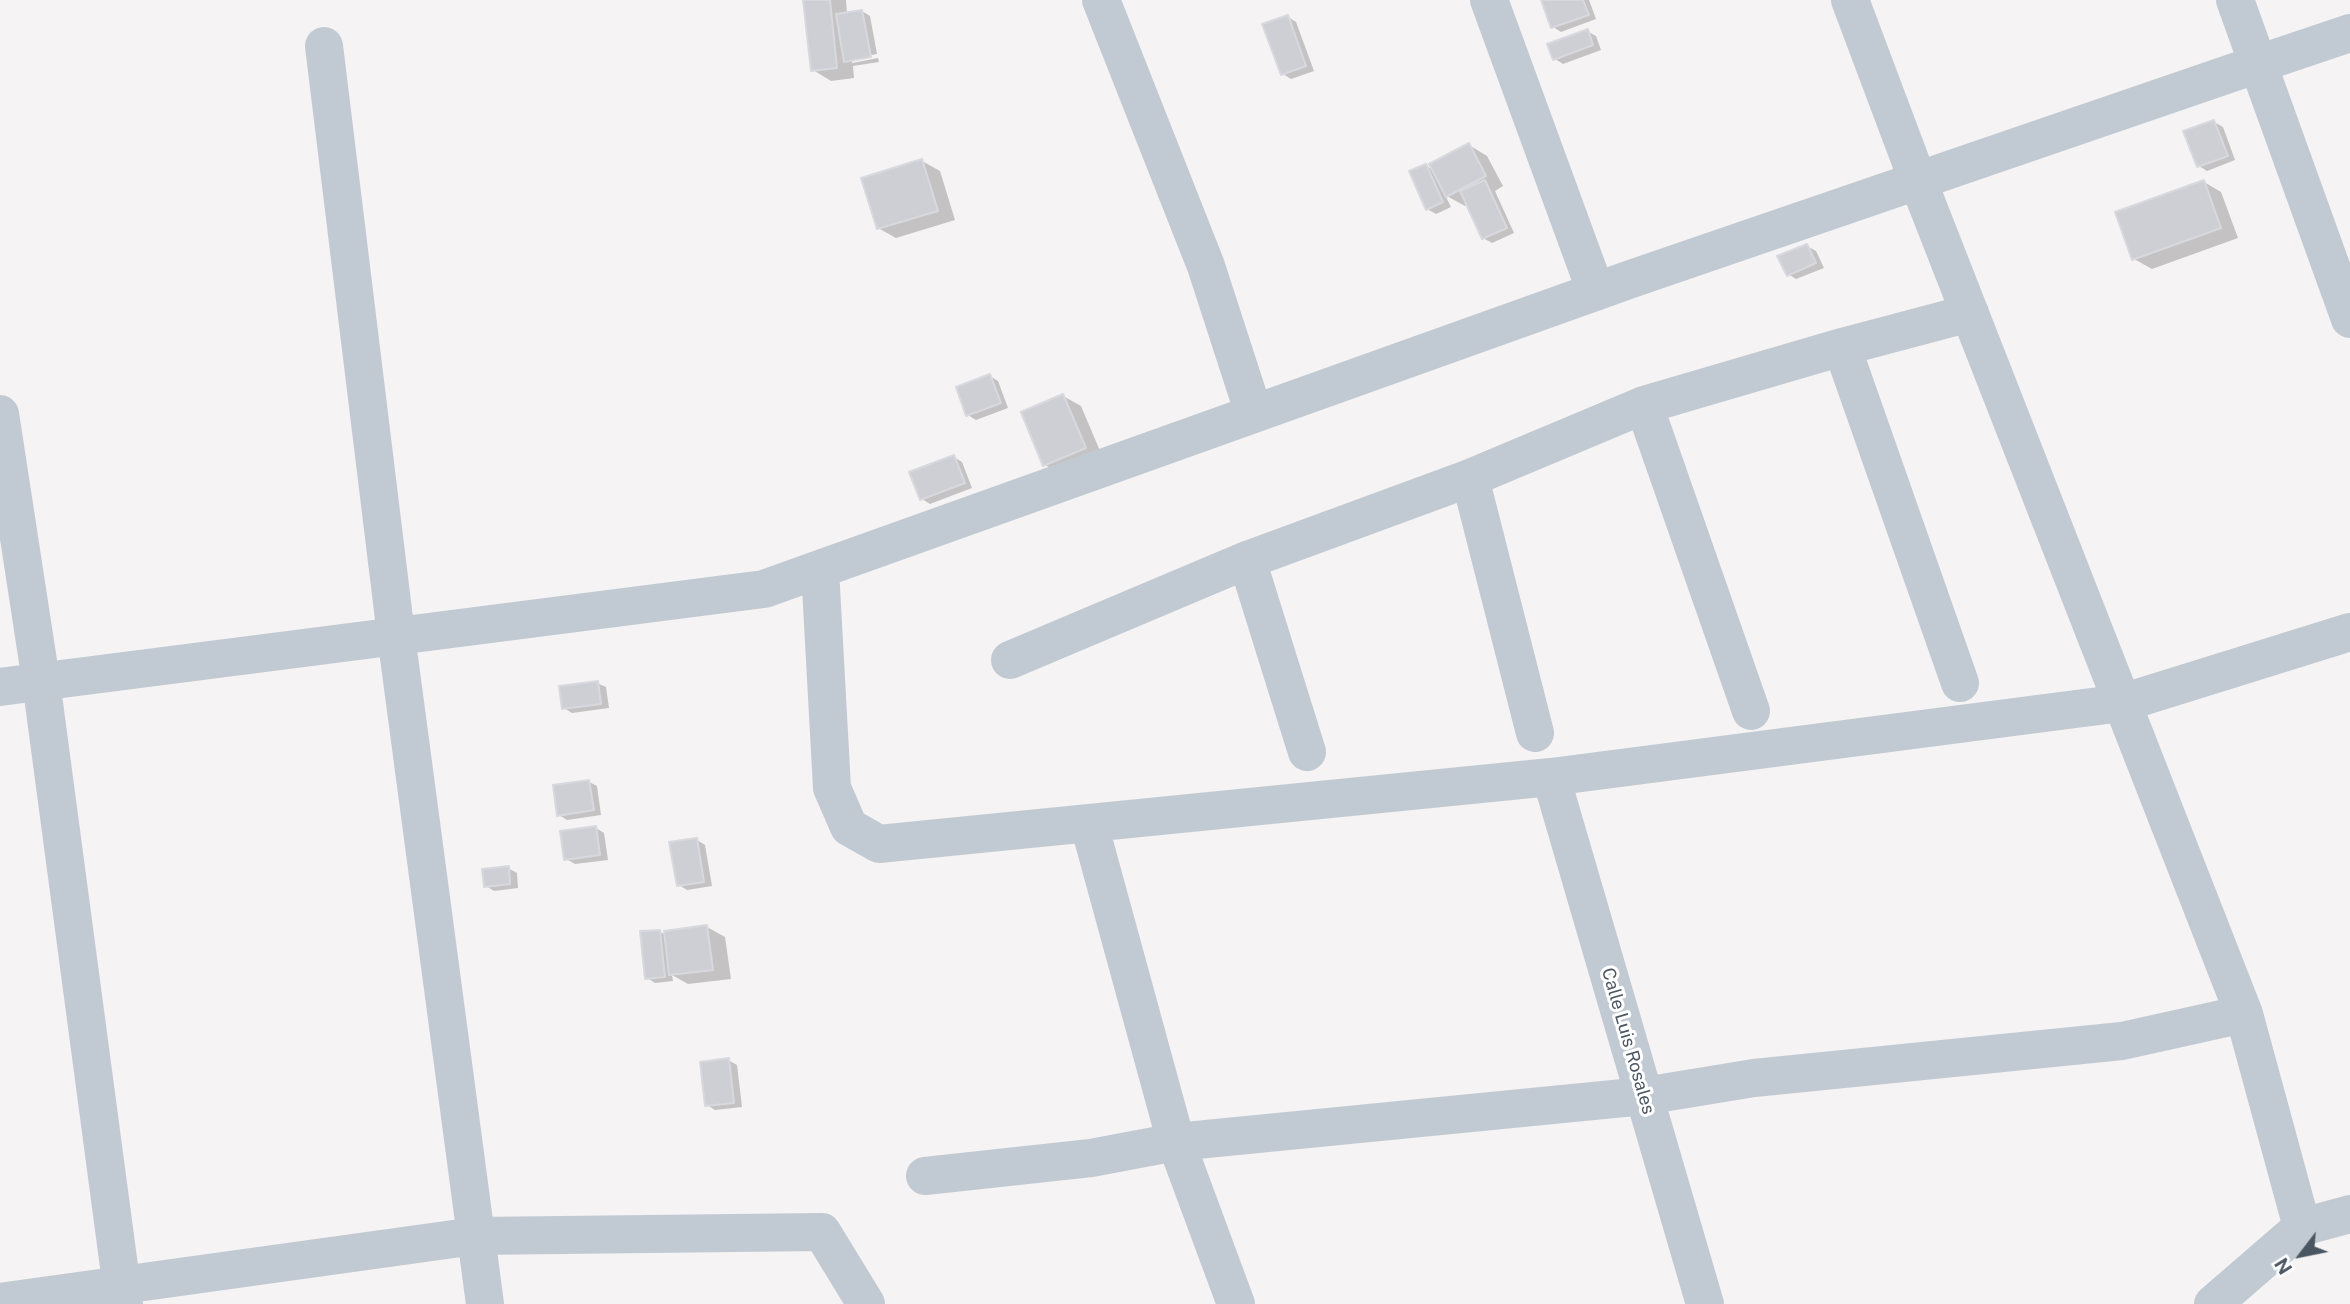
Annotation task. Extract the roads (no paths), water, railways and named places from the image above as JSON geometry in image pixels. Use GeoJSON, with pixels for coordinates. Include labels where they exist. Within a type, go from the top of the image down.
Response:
{"type":"FeatureCollection","features":[{"type":"Feature","properties":{"kind":"street"},"geometry":{"type":"LineString","coordinates":[[1101,0],[1206,266],[1254,414]]}},
{"type":"Feature","properties":{"kind":"street"},"geometry":{"type":"LineString","coordinates":[[1489,0],[1596,292]]}},
{"type":"Feature","properties":{"kind":"street"},"geometry":{"type":"LineString","coordinates":[[1850,0],[1918,181],[2244,1014],[2302,1227]]}},
{"type":"Feature","properties":{"kind":"street"},"geometry":{"type":"LineString","coordinates":[[2235,0],[2350,319]]}},
{"type":"Feature","properties":{"kind":"street"},"geometry":{"type":"LineString","coordinates":[[0,687],[764,589],[1596,292],[2350,33]]}},
{"type":"Feature","properties":{"kind":"street"},"geometry":{"type":"LineString","coordinates":[[324,46],[396,635],[485,1304]]}},
{"type":"Feature","properties":{"kind":"street"},"geometry":{"type":"LineString","coordinates":[[1010,660],[1247,560],[1470,478],[1644,405],[1970,313]]}},
{"type":"Feature","properties":{"kind":"street"},"geometry":{"type":"LineString","coordinates":[[1842,347],[1960,684]]}},
{"type":"Feature","properties":{"kind":"street"},"geometry":{"type":"LineString","coordinates":[[1644,405],[1751,711]]}},
{"type":"Feature","properties":{"kind":"street"},"geometry":{"type":"LineString","coordinates":[[0,414],[41,681],[123,1294]]}},
{"type":"Feature","properties":{"kind":"street"},"geometry":{"type":"LineString","coordinates":[[1470,478],[1535,733]]}},
{"type":"Feature","properties":{"kind":"street"},"geometry":{"type":"LineString","coordinates":[[1247,560],[1307,752]]}},
{"type":"Feature","properties":{"kind":"street"},"geometry":{"type":"LineString","coordinates":[[820,569],[832,788],[849,827],[879,844],[1551,777],[2122,703],[2350,632]]}},
{"type":"Feature","properties":{"kind":"street","name":"Calle Luis Rosales"},"geometry":{"type":"LineString","coordinates":[[1551,777],[1705,1304]]}},
{"type":"Feature","properties":{"kind":"street"},"geometry":{"type":"LineString","coordinates":[[1089,824],[1176,1142],[1236,1304]]}},
{"type":"Feature","properties":{"kind":"street"},"geometry":{"type":"LineString","coordinates":[[925,1176],[1091,1158],[1176,1142],[1644,1096],[1754,1078],[2122,1041],[2244,1014]]}},
{"type":"Feature","properties":{"kind":"street"},"geometry":{"type":"LineString","coordinates":[[2213,1304],[2302,1227],[2350,1214]]}},
{"type":"Feature","properties":{"kind":"street"},"geometry":{"type":"LineString","coordinates":[[0,1302],[123,1294],[475,1236],[822,1232],[866,1304]]}}]}
